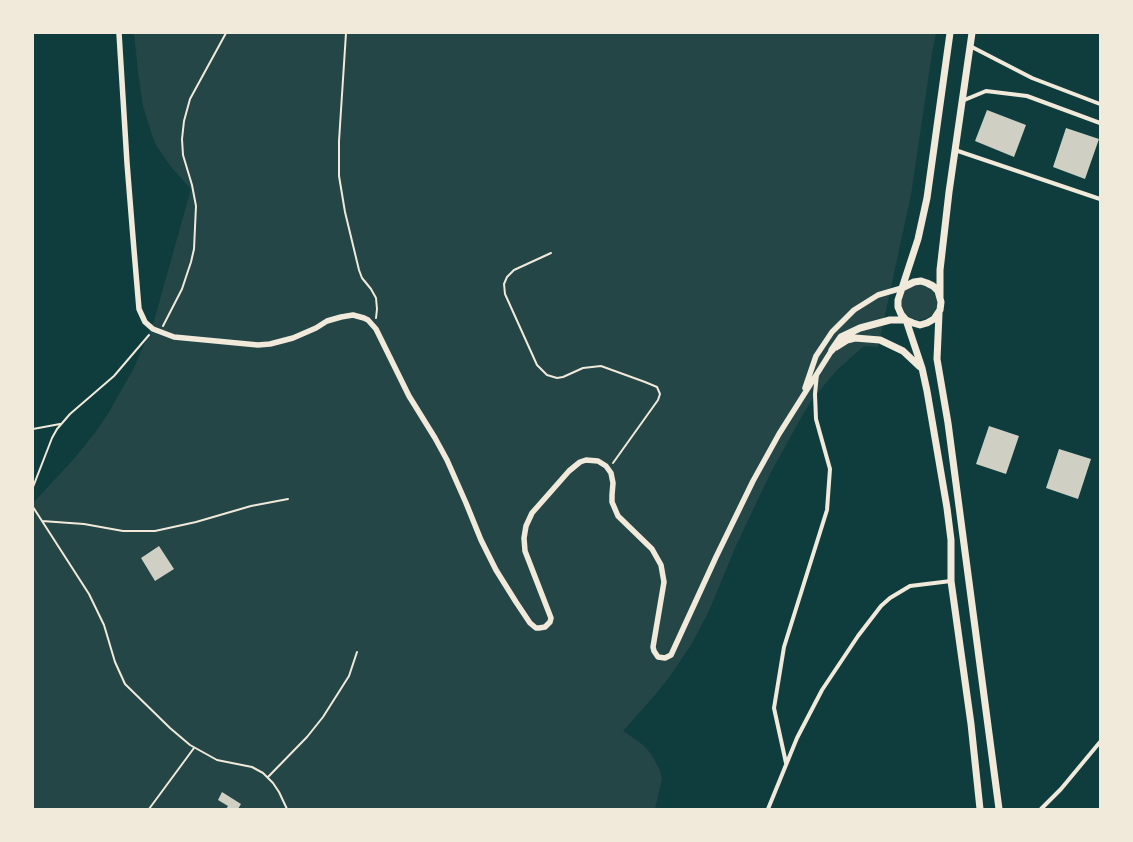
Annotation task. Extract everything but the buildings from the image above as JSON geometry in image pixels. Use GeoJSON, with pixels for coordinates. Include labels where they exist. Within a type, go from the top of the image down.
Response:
{"type":"FeatureCollection","features":[{"type":"Feature","properties":{"kind":"main road"},"geometry":{"type":"LineString","coordinates":[[950,33],[927,198],[918,239],[898,300],[898,307],[906,320],[922,368],[937,445],[951,540],[951,581],[971,724],[980,809]]}},
{"type":"Feature","properties":{"kind":"main road"},"geometry":{"type":"LineString","coordinates":[[972,33],[961,101],[940,270],[941,306],[939,314],[937,359],[949,431],[999,809]]}},
{"type":"Feature","properties":{"kind":"main road"},"geometry":{"type":"LineString","coordinates":[[902,288],[914,282],[927,282],[933,286],[940,297]]}},
{"type":"Feature","properties":{"kind":"main road"},"geometry":{"type":"LineString","coordinates":[[832,350],[841,337],[860,328],[890,320],[906,320],[920,324],[927,323],[939,314]]}},
{"type":"Feature","properties":{"kind":"main road"},"geometry":{"type":"LineString","coordinates":[[832,350],[847,340],[856,338],[880,340],[903,351],[922,368]]}},
{"type":"Feature","properties":{"kind":"street"},"geometry":{"type":"LineString","coordinates":[[119,33],[127,163],[139,309],[142,318],[153,329],[182,338],[258,345],[270,344],[293,338],[316,328],[327,321],[341,316],[358,316],[373,324],[409,396],[447,460],[481,540],[496,570],[530,623],[536,628],[545,627],[550,622],[551,618],[525,551],[524,538],[526,526],[532,513],[568,471],[580,462],[586,460],[598,461],[612,473],[614,482],[612,502],[618,516],[652,549],[661,565],[664,582],[653,647],[658,657],[668,657],[673,653],[744,498],[802,396],[832,350]]}},
{"type":"Feature","properties":{"kind":"street"},"geometry":{"type":"LineString","coordinates":[[970,46],[1032,78],[1100,104]]}},
{"type":"Feature","properties":{"kind":"street"},"geometry":{"type":"LineString","coordinates":[[961,101],[986,91],[1027,96],[1100,123]]}},
{"type":"Feature","properties":{"kind":"street"},"geometry":{"type":"LineString","coordinates":[[955,150],[1100,199]]}},
{"type":"Feature","properties":{"kind":"street"},"geometry":{"type":"LineString","coordinates":[[802,396],[816,356],[832,332],[854,310],[878,295],[902,288]]}},
{"type":"Feature","properties":{"kind":"street"},"geometry":{"type":"LineString","coordinates":[[786,763],[774,708],[784,647],[827,510],[830,469],[816,419],[815,394],[818,372]]}},
{"type":"Feature","properties":{"kind":"street"},"geometry":{"type":"LineString","coordinates":[[768,809],[786,763],[809,714],[858,636],[881,606],[890,598],[910,586],[951,581]]}},
{"type":"Feature","properties":{"kind":"street"},"geometry":{"type":"LineString","coordinates":[[1041,809],[1061,789],[1100,742]]}},
{"type":"Feature","properties":{"kind":"path"},"geometry":{"type":"LineString","coordinates":[[160,332],[182,290],[194,249],[196,206],[183,155],[182,139],[184,121],[190,99],[226,33]]}},
{"type":"Feature","properties":{"kind":"path"},"geometry":{"type":"LineString","coordinates":[[346,33],[338,141],[339,176],[345,212],[359,270],[362,278],[374,293],[377,304],[377,314],[373,324]]}},
{"type":"Feature","properties":{"kind":"path"},"geometry":{"type":"LineString","coordinates":[[551,253],[514,270],[507,277],[504,284],[505,294],[537,366],[548,375],[557,378],[563,377],[583,368],[601,366],[645,382],[656,388],[660,394],[658,400],[609,469]]}},
{"type":"Feature","properties":{"kind":"path"},"geometry":{"type":"LineString","coordinates":[[33,487],[52,438],[61,424],[70,414],[114,376],[153,329]]}},
{"type":"Feature","properties":{"kind":"path"},"geometry":{"type":"LineString","coordinates":[[33,429],[61,424]]}},
{"type":"Feature","properties":{"kind":"path"},"geometry":{"type":"LineString","coordinates":[[42,521],[84,524],[123,531],[155,531],[196,522],[251,506],[288,499]]}},
{"type":"Feature","properties":{"kind":"path"},"geometry":{"type":"LineString","coordinates":[[33,507],[82,581],[93,601],[104,625],[115,662],[125,684],[179,737],[194,748],[217,760],[252,767],[268,777],[279,792],[287,809]]}},
{"type":"Feature","properties":{"kind":"path"},"geometry":{"type":"LineString","coordinates":[[268,777],[307,737],[323,717],[350,676],[357,652]]}},
{"type":"Feature","properties":{"kind":"path"},"geometry":{"type":"LineString","coordinates":[[149,809],[194,748]]}},
{"type":"Feature","properties":{"kind":"shaded area"},"geometry":{"type":"Polygon","coordinates":[[[134,33],[936,33],[911,195],[878,347],[864,346],[836,371],[812,400],[770,474],[735,548],[709,611],[691,645],[655,695],[623,731],[645,747],[651,754],[660,770],[662,779],[655,809],[33,809],[33,503],[72,461],[95,433],[109,412],[134,368],[154,321],[191,189],[171,167],[156,145],[151,132],[143,106],[134,33]]]}},
{"type":"Feature","properties":{"kind":"shaded area"},"geometry":{"type":"Polygon","coordinates":[[[919,284],[929,287],[934,292],[937,302],[934,312],[929,317],[919,320],[909,317],[904,312],[901,302],[904,292],[909,287],[919,284]]]}}]}
